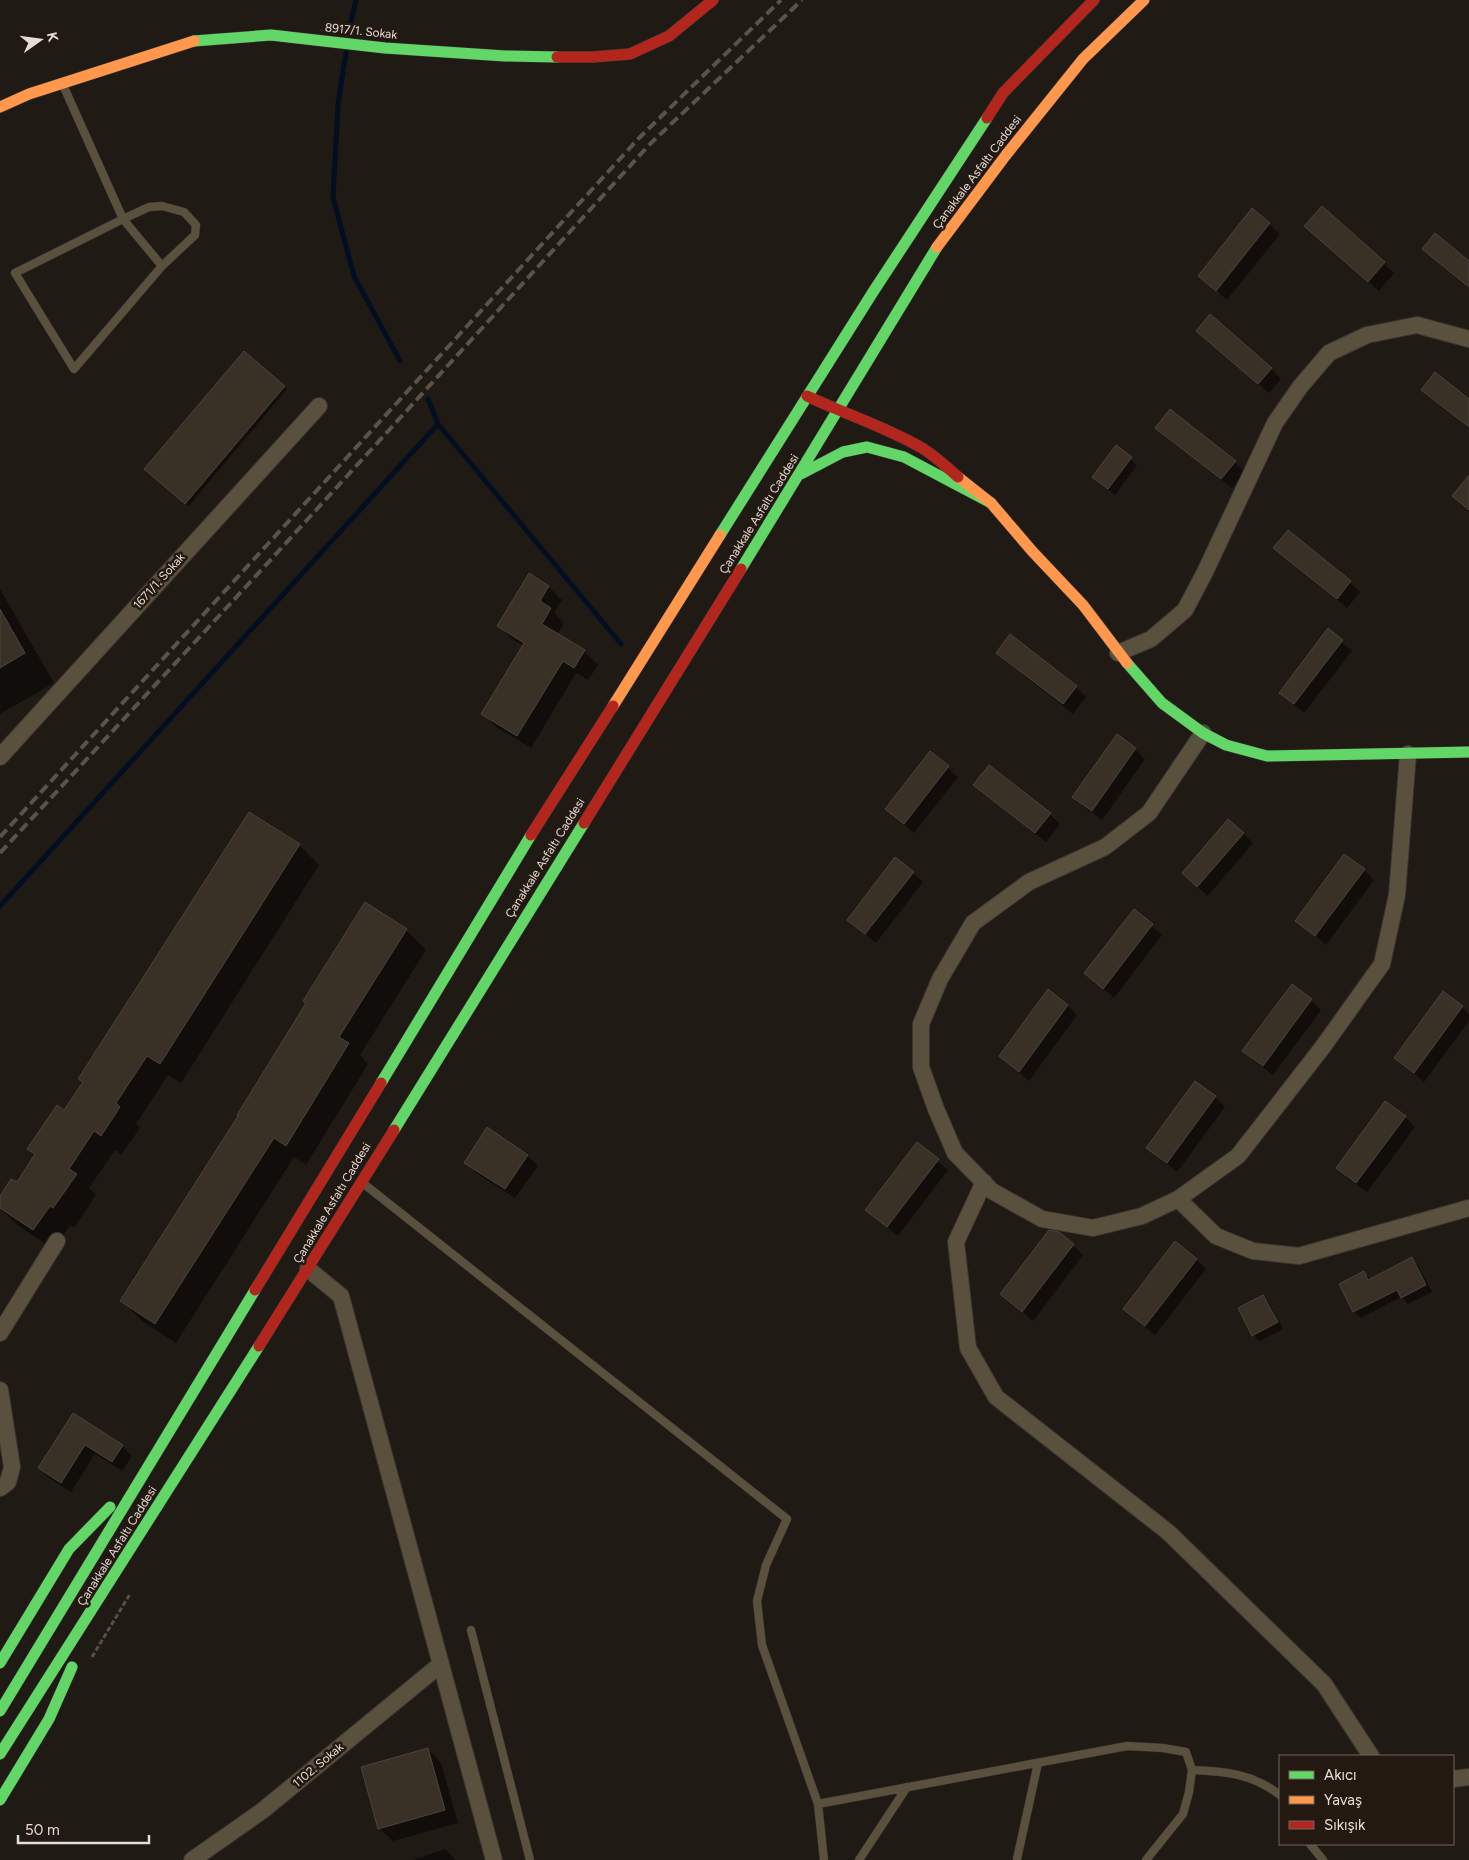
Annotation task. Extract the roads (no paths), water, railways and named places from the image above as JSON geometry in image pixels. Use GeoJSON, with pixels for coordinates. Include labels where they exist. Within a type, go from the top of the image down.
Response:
{"type":"FeatureCollection","features":[{"type":"Feature","properties":{"kind":"main road","name":"8917/1. Sokak"},"geometry":{"type":"LineString","coordinates":[[0,107],[29,94],[190,41],[271,35],[385,48],[505,56],[593,57],[630,54],[669,36],[714,0]]}},
{"type":"Feature","properties":{"kind":"main road","name":"Çanakkale Asfaltı Caddesi"},"geometry":{"type":"LineString","coordinates":[[0,1711],[540,821],[807,396],[955,165],[1004,93],[1094,0]]}},
{"type":"Feature","properties":{"kind":"main road","name":"Çanakkale Asfaltı Caddesi"},"geometry":{"type":"LineString","coordinates":[[0,1754],[308,1269],[840,411],[938,246],[1006,155],[1083,59],[1144,0]]}},
{"type":"Feature","properties":{"kind":"main road"},"geometry":{"type":"LineString","coordinates":[[807,396],[871,422],[924,449],[991,503],[1032,551],[1083,605],[1118,653],[1162,703],[1203,733],[1226,745],[1267,756],[1469,752]]}},
{"type":"Feature","properties":{"kind":"main road"},"geometry":{"type":"LineString","coordinates":[[800,475],[843,452],[867,447],[904,457],[991,503]]}},
{"type":"Feature","properties":{"kind":"main road"},"geometry":{"type":"LineString","coordinates":[[0,1663],[69,1549],[143,1474]]}},
{"type":"Feature","properties":{"kind":"main road"},"geometry":{"type":"LineString","coordinates":[[0,1800],[49,1720],[108,1585]]}},
{"type":"Feature","properties":{"kind":"street"},"geometry":{"type":"LineString","coordinates":[[1118,653],[1151,638],[1185,610],[1205,572],[1275,423],[1300,387],[1329,353],[1367,335],[1417,325],[1469,339]]}},
{"type":"Feature","properties":{"kind":"street","name":"1671/1. Sokak"},"geometry":{"type":"LineString","coordinates":[[0,757],[319,406]]}},
{"type":"Feature","properties":{"kind":"street"},"geometry":{"type":"LineString","coordinates":[[1203,733],[1148,813],[1105,847],[1029,882],[973,923],[940,979],[921,1024],[921,1067],[955,1153],[992,1191],[1042,1219],[1092,1228],[1142,1216],[1178,1199],[1238,1156],[1322,1048],[1382,964],[1397,895],[1408,754]]}},
{"type":"Feature","properties":{"kind":"street"},"geometry":{"type":"LineString","coordinates":[[984,1182],[956,1242],[968,1348],[996,1397],[1168,1532],[1324,1684],[1370,1755]]}},
{"type":"Feature","properties":{"kind":"street"},"geometry":{"type":"LineString","coordinates":[[1178,1199],[1216,1236],[1254,1251],[1299,1256],[1469,1208]]}},
{"type":"Feature","properties":{"kind":"street"},"geometry":{"type":"LineString","coordinates":[[0,1334],[57,1241]]}},
{"type":"Feature","properties":{"kind":"street"},"geometry":{"type":"LineString","coordinates":[[308,1269],[341,1296],[494,1860]]}},
{"type":"Feature","properties":{"kind":"street"},"geometry":{"type":"LineString","coordinates":[[0,1390],[12,1467],[8,1482],[0,1488]]}},
{"type":"Feature","properties":{"kind":"street","name":"1102. Sokak"},"geometry":{"type":"LineString","coordinates":[[192,1860],[262,1811],[440,1664]]}},
{"type":"Feature","properties":{"kind":"street"},"geometry":{"type":"LineString","coordinates":[[1454,1779],[1469,1778]]}},
{"type":"Feature","properties":{"kind":"lane"},"geometry":{"type":"LineString","coordinates":[[62,83],[124,218],[162,266]]}},
{"type":"Feature","properties":{"kind":"lane"},"geometry":{"type":"LineString","coordinates":[[162,206],[184,212],[196,225],[195,235],[162,266],[74,369],[14,273],[124,218],[149,207],[162,206]]}},
{"type":"Feature","properties":{"kind":"lane"},"geometry":{"type":"LineString","coordinates":[[361,1182],[787,1519],[766,1564],[757,1601],[762,1645],[818,1804],[824,1860]]}},
{"type":"Feature","properties":{"kind":"lane"},"geometry":{"type":"LineString","coordinates":[[471,1630],[530,1860]]}},
{"type":"Feature","properties":{"kind":"lane"},"geometry":{"type":"LineString","coordinates":[[818,1804],[1127,1746],[1154,1747],[1186,1752],[1192,1770],[1183,1814],[1146,1860]]}},
{"type":"Feature","properties":{"kind":"lane"},"geometry":{"type":"LineString","coordinates":[[1017,1859],[1038,1763]]}},
{"type":"Feature","properties":{"kind":"lane"},"geometry":{"type":"LineString","coordinates":[[1192,1770],[1227,1771],[1254,1780],[1279,1794]]}},
{"type":"Feature","properties":{"kind":"lane"},"geometry":{"type":"LineString","coordinates":[[859,1860],[907,1787]]}},
{"type":"Feature","properties":{"kind":"lane"},"geometry":{"type":"LineString","coordinates":[[1311,1845],[1323,1860]]}},
{"type":"Feature","properties":{"kind":"waterway"},"geometry":{"type":"LineString","coordinates":[[351,22],[356,0]]}},
{"type":"Feature","properties":{"kind":"waterway"},"geometry":{"type":"LineString","coordinates":[[346,53],[338,104],[333,197],[354,276],[400,361]]}},
{"type":"Feature","properties":{"kind":"waterway"},"geometry":{"type":"LineString","coordinates":[[0,906],[438,424],[428,399]]}},
{"type":"Feature","properties":{"kind":"waterway"},"geometry":{"type":"LineString","coordinates":[[438,424],[621,644]]}},
{"type":"Feature","properties":{"kind":"railway"},"geometry":{"type":"LineString","coordinates":[[0,837],[639,138],[781,0]]}},
{"type":"Feature","properties":{"kind":"railway"},"geometry":{"type":"LineString","coordinates":[[0,853],[650,144],[802,0]]}}]}
